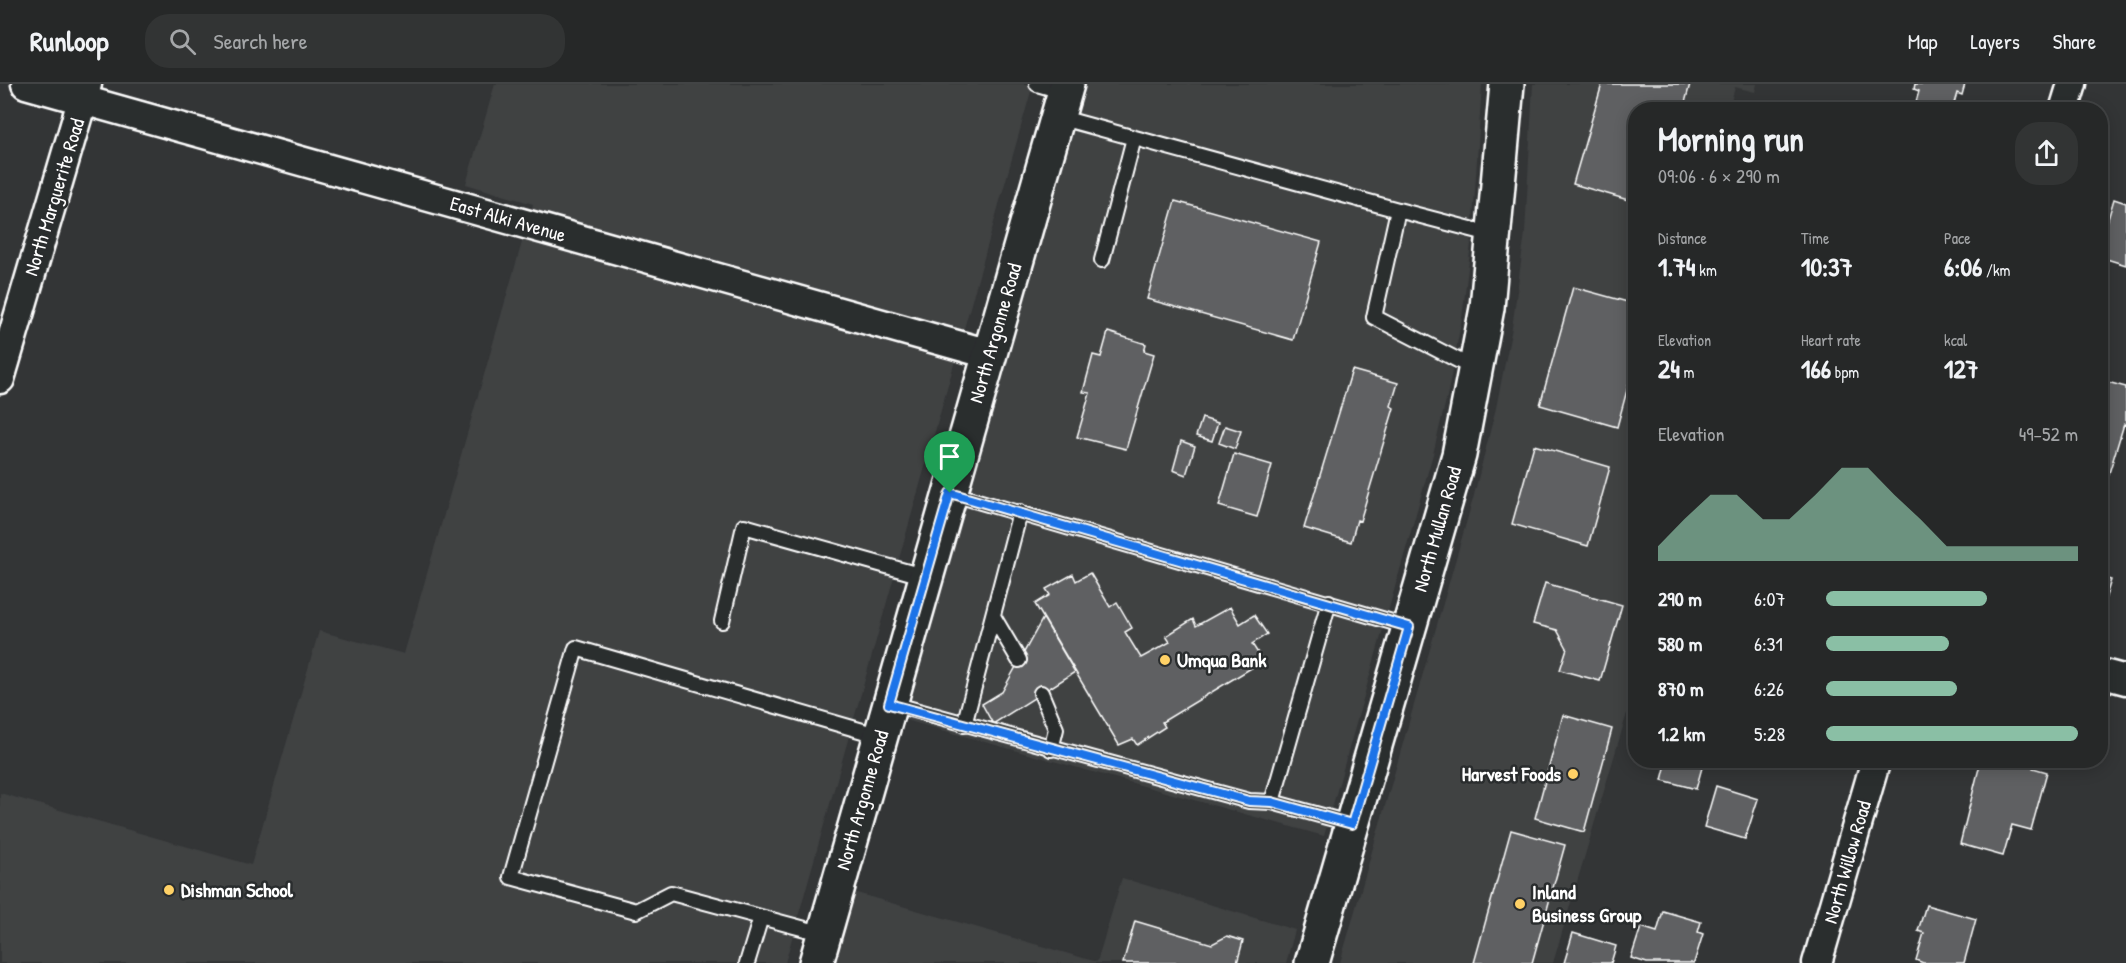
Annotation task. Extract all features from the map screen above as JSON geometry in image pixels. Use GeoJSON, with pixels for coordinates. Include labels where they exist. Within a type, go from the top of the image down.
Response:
{"type":"FeatureCollection","features":[{"type":"Feature","properties":{"kind":"main road","name":"North Mullan Road"},"geometry":{"type":"LineString","coordinates":[[1312,963],[1459,455],[1487,308],[1507,84]]}},
{"type":"Feature","properties":{"kind":"main road","name":"North Argonne Road"},"geometry":{"type":"LineString","coordinates":[[820,949],[989,354],[1057,94]]}},
{"type":"Feature","properties":{"kind":"street","name":"East Alki Avenue"},"geometry":{"type":"LineString","coordinates":[[26,84],[85,92],[989,354]]}},
{"type":"Feature","properties":{"kind":"street"},"geometry":{"type":"LineString","coordinates":[[2066,102],[2072,84]]}},
{"type":"Feature","properties":{"kind":"street","name":"North Marguerite Road"},"geometry":{"type":"LineString","coordinates":[[0,379],[85,92]]}},
{"type":"Feature","properties":{"kind":"street"},"geometry":{"type":"LineString","coordinates":[[2108,675],[2126,680]]}},
{"type":"Feature","properties":{"kind":"street","name":"North Willow Road"},"geometry":{"type":"LineString","coordinates":[[1817,963],[1874,768]]}},
{"type":"Feature","properties":{"kind":"lane"},"geometry":{"type":"LineString","coordinates":[[1057,94],[1134,138],[1494,236]]}},
{"type":"Feature","properties":{"kind":"lane"},"geometry":{"type":"LineString","coordinates":[[1102,260],[1134,138]]}},
{"type":"Feature","properties":{"kind":"lane"},"geometry":{"type":"LineString","coordinates":[[1398,210],[1374,317],[1476,369]]}},
{"type":"Feature","properties":{"kind":"lane"},"geometry":{"type":"LineString","coordinates":[[950,493],[1409,627]]}},
{"type":"Feature","properties":{"kind":"lane"},"geometry":{"type":"LineString","coordinates":[[964,725],[1020,512]]}},
{"type":"Feature","properties":{"kind":"lane"},"geometry":{"type":"LineString","coordinates":[[722,621],[744,526],[926,577]]}},
{"type":"Feature","properties":{"kind":"lane"},"geometry":{"type":"LineString","coordinates":[[1272,802],[1329,602]]}},
{"type":"Feature","properties":{"kind":"lane"},"geometry":{"type":"LineString","coordinates":[[993,615],[1019,660]]}},
{"type":"Feature","properties":{"kind":"lane"},"geometry":{"type":"LineString","coordinates":[[820,949],[761,917],[671,893],[636,911],[511,877],[576,648],[881,736]]}},
{"type":"Feature","properties":{"kind":"lane"},"geometry":{"type":"LineString","coordinates":[[1041,693],[1056,729],[1051,749]]}},
{"type":"Feature","properties":{"kind":"lane"},"geometry":{"type":"LineString","coordinates":[[889,704],[1249,801],[1272,802],[1352,824]]}},
{"type":"Feature","properties":{"kind":"lane"},"geometry":{"type":"LineString","coordinates":[[747,963],[761,917]]}},
{"type":"Feature","properties":{"kind":"shaded area"},"geometry":{"type":"Polygon","coordinates":[[[495,84],[1033,84],[785,963],[0,963],[0,793],[251,865],[319,631],[404,654],[533,204],[466,184],[495,84]]]}},
{"type":"Feature","properties":{"kind":"shaded area"},"geometry":{"type":"Polygon","coordinates":[[[1085,84],[1482,84],[1472,235],[1462,318],[1448,392],[1433,454],[1324,836],[902,719],[1085,84]]]}},
{"type":"Feature","properties":{"kind":"shaded area"},"geometry":{"type":"Polygon","coordinates":[[[1533,84],[1757,84],[1755,92],[1735,87],[1731,102],[1628,102],[1628,710],[1553,963],[1340,963],[1473,499],[1496,408],[1512,328],[1525,233],[1533,84]]]}},
{"type":"Feature","properties":{"kind":"shaded area"},"geometry":{"type":"Polygon","coordinates":[[[1122,878],[1295,930],[1286,963],[833,963],[853,892],[1097,962],[1122,878]]]}},
{"type":"Feature","properties":{"kind":"building"},"geometry":{"type":"Polygon","coordinates":[[[1602,84],[1690,84],[1685,102],[1628,102],[1628,200],[1573,184],[1602,84]]]}},
{"type":"Feature","properties":{"kind":"building"},"geometry":{"type":"Polygon","coordinates":[[[1915,84],[1965,84],[1962,95],[1957,93],[1954,102],[1916,102],[1919,91],[1914,89],[1915,84]]]}},
{"type":"Feature","properties":{"kind":"building"},"geometry":{"type":"Polygon","coordinates":[[[2114,199],[2126,203],[2126,265],[2108,259],[2108,219],[2114,199]]]}},
{"type":"Feature","properties":{"kind":"building"},"geometry":{"type":"Polygon","coordinates":[[[1175,201],[1321,242],[1293,340],[1147,299],[1175,201]]]}},
{"type":"Feature","properties":{"kind":"building"},"geometry":{"type":"Polygon","coordinates":[[[1573,287],[1628,302],[1628,387],[1617,427],[1540,405],[1573,287]]]}},
{"type":"Feature","properties":{"kind":"building"},"geometry":{"type":"Polygon","coordinates":[[[1108,332],[1146,344],[1144,351],[1154,354],[1126,449],[1077,437],[1090,393],[1083,392],[1093,355],[1101,357],[1108,332]]]}},
{"type":"Feature","properties":{"kind":"building"},"geometry":{"type":"Polygon","coordinates":[[[1352,370],[1398,383],[1391,406],[1394,408],[1360,521],[1357,520],[1351,542],[1304,528],[1352,370]]]}},
{"type":"Feature","properties":{"kind":"building"},"geometry":{"type":"Polygon","coordinates":[[[2108,382],[2126,387],[2126,425],[2124,424],[2108,476],[2108,382]]]}},
{"type":"Feature","properties":{"kind":"building"},"geometry":{"type":"Polygon","coordinates":[[[1202,418],[1218,423],[1212,441],[1196,436],[1202,418]]]}},
{"type":"Feature","properties":{"kind":"building"},"geometry":{"type":"Polygon","coordinates":[[[1225,426],[1241,431],[1235,449],[1219,443],[1225,426]]]}},
{"type":"Feature","properties":{"kind":"building"},"geometry":{"type":"Polygon","coordinates":[[[1181,441],[1195,446],[1186,475],[1173,470],[1181,441]]]}},
{"type":"Feature","properties":{"kind":"building"},"geometry":{"type":"Polygon","coordinates":[[[1534,445],[1610,467],[1588,546],[1512,524],[1534,445]]]}},
{"type":"Feature","properties":{"kind":"building"},"geometry":{"type":"Polygon","coordinates":[[[1234,454],[1272,465],[1257,517],[1219,506],[1234,454]]]}},
{"type":"Feature","properties":{"kind":"building","name":"Umqua Bank"},"geometry":{"type":"Polygon","coordinates":[[[1090,573],[1110,607],[1117,602],[1132,628],[1125,632],[1141,658],[1170,642],[1166,636],[1193,619],[1196,626],[1230,607],[1240,624],[1254,615],[1267,634],[1252,644],[1263,661],[1162,722],[1165,727],[1137,745],[1133,739],[1119,745],[1035,604],[1050,595],[1046,589],[1073,574],[1076,581],[1090,573]]]}},
{"type":"Feature","properties":{"kind":"building"},"geometry":{"type":"Polygon","coordinates":[[[1545,583],[1622,605],[1600,681],[1560,670],[1567,648],[1557,630],[1533,624],[1545,583]]]}},
{"type":"Feature","properties":{"kind":"building"},"geometry":{"type":"Polygon","coordinates":[[[1043,618],[1075,672],[993,724],[982,704],[1002,692],[1043,618]]]}},
{"type":"Feature","properties":{"kind":"building","name":"Harvest Foods"},"geometry":{"type":"Polygon","coordinates":[[[1563,715],[1612,729],[1584,832],[1535,818],[1563,715]]]}},
{"type":"Feature","properties":{"kind":"building"},"geometry":{"type":"Polygon","coordinates":[[[1665,768],[1702,768],[1696,789],[1662,780],[1665,768]]]}},
{"type":"Feature","properties":{"kind":"building"},"geometry":{"type":"Polygon","coordinates":[[[1979,768],[2033,768],[2047,772],[2031,830],[2012,825],[2003,856],[1960,844],[1979,768]]]}},
{"type":"Feature","properties":{"kind":"building"},"geometry":{"type":"Polygon","coordinates":[[[1716,786],[1758,799],[1745,839],[1704,827],[1716,786]]]}},
{"type":"Feature","properties":{"kind":"building","name":"Inland Business Group"},"geometry":{"type":"Polygon","coordinates":[[[1511,830],[1565,845],[1532,963],[1474,963],[1511,830]]]}},
{"type":"Feature","properties":{"kind":"building"},"geometry":{"type":"Polygon","coordinates":[[[1926,905],[1976,919],[1964,963],[1923,963],[1916,960],[1924,933],[1918,931],[1926,905]]]}},
{"type":"Feature","properties":{"kind":"building"},"geometry":{"type":"Polygon","coordinates":[[[1663,911],[1701,922],[1698,932],[1703,934],[1694,963],[1647,963],[1631,958],[1641,927],[1657,932],[1663,911]]]}},
{"type":"Feature","properties":{"kind":"building"},"geometry":{"type":"Polygon","coordinates":[[[1135,921],[1212,944],[1227,936],[1243,941],[1237,963],[1123,963],[1135,921]]]}},
{"type":"Feature","properties":{"kind":"building"},"geometry":{"type":"Polygon","coordinates":[[[1573,933],[1616,946],[1611,963],[1564,963],[1573,933]]]}},
{"type":"Feature","properties":{"kind":"place","name":"Umqua Bank"},"geometry":{"type":"Point","coordinates":[1165,660]}},
{"type":"Feature","properties":{"kind":"place","name":"Harvest Foods"},"geometry":{"type":"Point","coordinates":[1573,774]}},
{"type":"Feature","properties":{"kind":"place","name":"Dishman School"},"geometry":{"type":"Point","coordinates":[169,890]}},
{"type":"Feature","properties":{"kind":"place","name":"Inland Business Group"},"geometry":{"type":"Point","coordinates":[1520,904]}},
{"type":"Feature","properties":{"kind":"route"},"geometry":{"type":"LineString","coordinates":[[950,493],[1409,627],[1352,824],[1272,802],[1249,801],[889,704],[950,493]]}}]}
